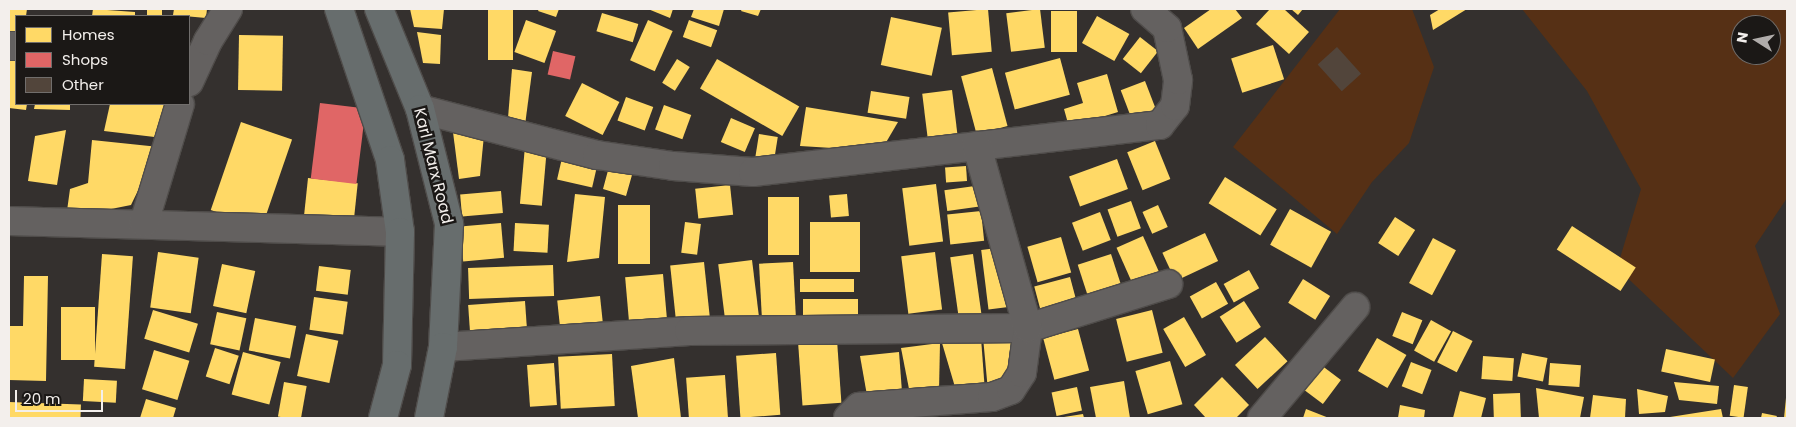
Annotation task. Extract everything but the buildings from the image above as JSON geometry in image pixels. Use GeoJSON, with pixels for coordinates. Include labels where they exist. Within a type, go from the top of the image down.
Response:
{"type":"FeatureCollection","features":[{"type":"Feature","properties":{"kind":"main road"},"geometry":{"type":"LineString","coordinates":[[339,9],[390,160],[400,232],[397,365],[383,418]]}},
{"type":"Feature","properties":{"kind":"main road","name":"Karl Marx Road"},"geometry":{"type":"LineString","coordinates":[[379,9],[420,109],[449,224],[443,347],[429,418]]}},
{"type":"Feature","properties":{"kind":"street"},"geometry":{"type":"LineString","coordinates":[[190,77],[198,41],[228,9]]}},
{"type":"Feature","properties":{"kind":"street"},"geometry":{"type":"LineString","coordinates":[[420,109],[597,155],[673,166],[752,172],[1160,125],[1175,106],[1178,80],[1167,28],[1145,9]]}},
{"type":"Feature","properties":{"kind":"street"},"geometry":{"type":"LineString","coordinates":[[144,223],[180,105]]}},
{"type":"Feature","properties":{"kind":"street"},"geometry":{"type":"LineString","coordinates":[[848,418],[859,407],[992,397],[1011,390],[1022,373],[1028,328],[976,146]]}},
{"type":"Feature","properties":{"kind":"street"},"geometry":{"type":"LineString","coordinates":[[9,221],[144,223],[400,232]]}},
{"type":"Feature","properties":{"kind":"street"},"geometry":{"type":"LineString","coordinates":[[443,347],[689,331],[1028,328],[1168,284]]}},
{"type":"Feature","properties":{"kind":"street"},"geometry":{"type":"LineString","coordinates":[[1262,418],[1355,307]]}},
{"type":"Feature","properties":{"kind":"shaded area"},"geometry":{"type":"Polygon","coordinates":[[[1340,9],[1412,9],[1434,67],[1409,143],[1372,182],[1337,234],[1233,147],[1340,9]]]}},
{"type":"Feature","properties":{"kind":"shaded area"},"geometry":{"type":"Polygon","coordinates":[[[1522,9],[1787,9],[1787,198],[1755,246],[1780,314],[1733,378],[1617,268],[1641,189],[1587,91],[1522,9]]]}}]}
